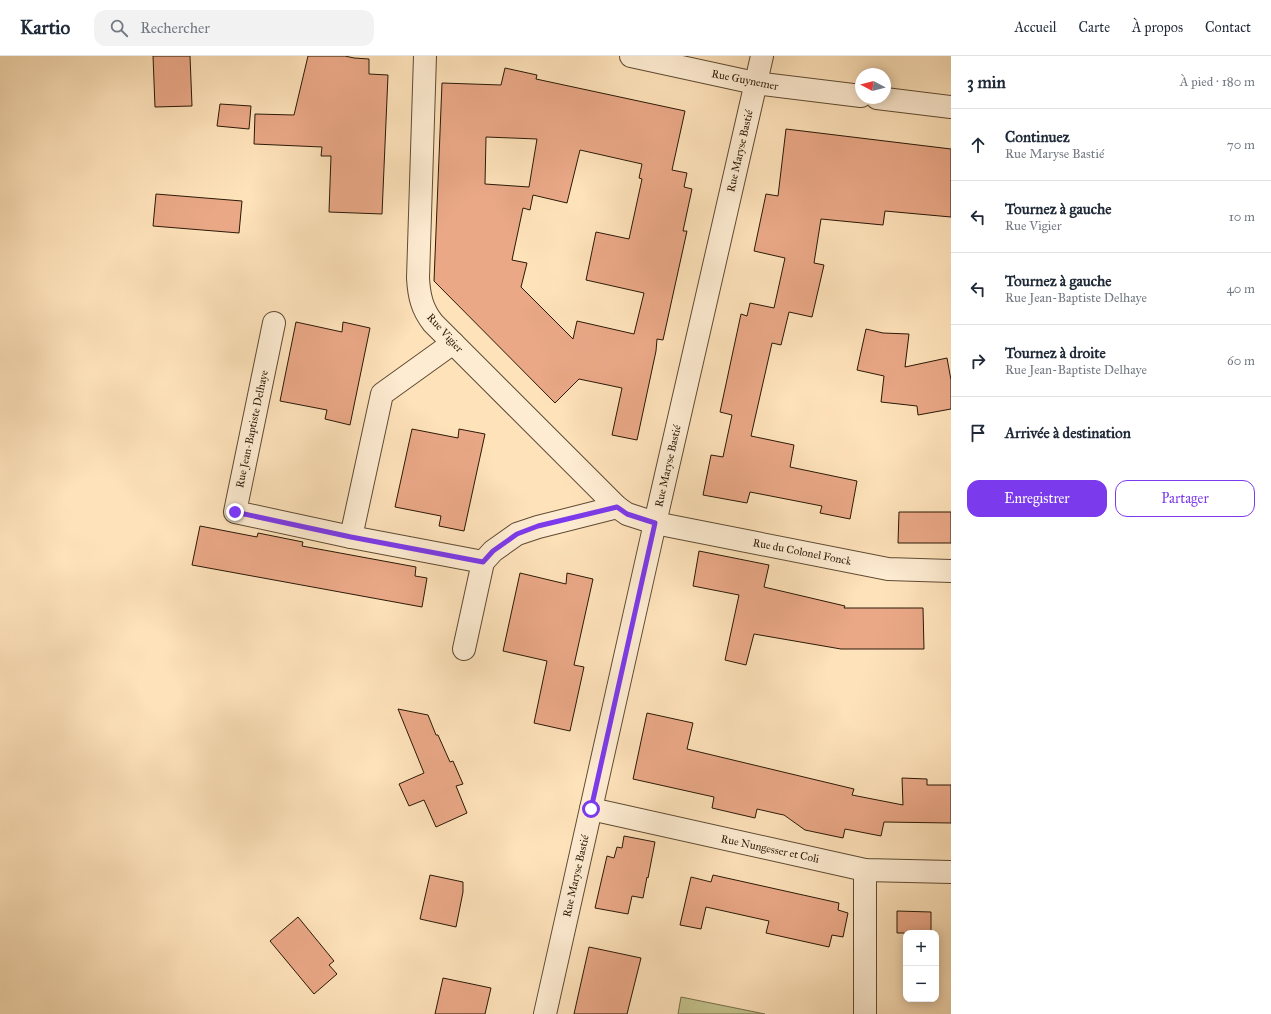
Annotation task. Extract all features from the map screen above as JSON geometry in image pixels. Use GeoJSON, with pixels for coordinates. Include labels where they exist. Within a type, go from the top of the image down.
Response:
{"type":"FeatureCollection","features":[{"type":"Feature","properties":{"kind":"street","name":"Rue Vigier"},"geometry":{"type":"LineString","coordinates":[[425,56],[418,291],[426,314],[453,343],[617,507],[627,514],[655,523]]}},
{"type":"Feature","properties":{"kind":"street","name":"Rue Guynemer"},"geometry":{"type":"LineString","coordinates":[[631,56],[755,83],[855,95]]}},
{"type":"Feature","properties":{"kind":"street","name":"Rue Maryse Bastié"},"geometry":{"type":"LineString","coordinates":[[545,1014],[762,56]]}},
{"type":"Feature","properties":{"kind":"street"},"geometry":{"type":"LineString","coordinates":[[891,100],[951,107]]}},
{"type":"Feature","properties":{"kind":"street","name":"Rue Jean-Baptiste Delhaye"},"geometry":{"type":"LineString","coordinates":[[274,323],[235,512],[351,537],[483,562]]}},
{"type":"Feature","properties":{"kind":"street"},"geometry":{"type":"LineString","coordinates":[[351,537],[382,394],[453,343]]}},
{"type":"Feature","properties":{"kind":"street"},"geometry":{"type":"LineString","coordinates":[[464,649],[483,562],[493,551],[517,534],[538,526],[617,507]]}},
{"type":"Feature","properties":{"kind":"street","name":"Rue du Colonel Fonck"},"geometry":{"type":"LineString","coordinates":[[655,523],[888,569],[951,571]]}},
{"type":"Feature","properties":{"kind":"street","name":"Rue Nungesser et Coli"},"geometry":{"type":"LineString","coordinates":[[591,809],[865,870],[951,872]]}},
{"type":"Feature","properties":{"kind":"street"},"geometry":{"type":"LineString","coordinates":[[865,870],[865,1014]]}},
{"type":"Feature","properties":{"kind":"shaded area"},"geometry":{"type":"Polygon","coordinates":[[[681,997],[765,1014],[678,1014],[681,997]]]}},
{"type":"Feature","properties":{"kind":"building"},"geometry":{"type":"Polygon","coordinates":[[[153,56],[190,56],[192,106],[155,107],[153,56]]]}},
{"type":"Feature","properties":{"kind":"building"},"geometry":{"type":"Polygon","coordinates":[[[308,56],[345,56],[369,59],[369,74],[388,75],[382,214],[329,212],[331,156],[321,156],[322,147],[254,144],[255,114],[294,115],[308,56]]]}},
{"type":"Feature","properties":{"kind":"building"},"geometry":{"type":"Polygon","coordinates":[[[505,68],[537,75],[536,79],[685,111],[672,170],[687,173],[684,187],[692,189],[683,231],[687,231],[663,340],[657,339],[656,351],[637,440],[612,435],[622,388],[579,379],[555,403],[434,281],[442,83],[501,85],[505,68]],[[486,137],[485,184],[529,187],[537,139],[486,137]],[[580,150],[567,203],[533,195],[530,210],[523,208],[512,260],[527,263],[521,287],[573,339],[577,321],[634,334],[644,293],[586,280],[596,232],[629,239],[642,179],[639,178],[642,164],[580,150]]]}},
{"type":"Feature","properties":{"kind":"building"},"geometry":{"type":"Polygon","coordinates":[[[220,104],[251,106],[249,129],[217,126],[220,104]]]}},
{"type":"Feature","properties":{"kind":"building"},"geometry":{"type":"Polygon","coordinates":[[[786,129],[951,149],[951,217],[885,211],[883,225],[821,219],[814,263],[824,265],[812,317],[789,312],[781,345],[772,343],[751,436],[794,445],[790,467],[857,481],[850,519],[820,513],[822,506],[750,492],[747,503],[703,495],[711,455],[723,457],[732,415],[720,412],[741,314],[747,316],[750,303],[774,308],[785,258],[754,251],[766,194],[778,196],[786,129]]]}},
{"type":"Feature","properties":{"kind":"building"},"geometry":{"type":"Polygon","coordinates":[[[156,194],[242,201],[239,233],[153,226],[156,194]]]}},
{"type":"Feature","properties":{"kind":"building"},"geometry":{"type":"Polygon","coordinates":[[[296,322],[342,332],[343,322],[370,328],[350,425],[325,419],[327,410],[280,401],[296,322]]]}},
{"type":"Feature","properties":{"kind":"building"},"geometry":{"type":"Polygon","coordinates":[[[866,329],[883,333],[909,334],[905,367],[947,358],[951,380],[951,409],[918,415],[917,406],[881,402],[884,376],[857,370],[866,329]]]}},
{"type":"Feature","properties":{"kind":"building"},"geometry":{"type":"Polygon","coordinates":[[[412,429],[458,438],[459,429],[485,434],[464,531],[439,526],[441,516],[395,507],[412,429]]]}},
{"type":"Feature","properties":{"kind":"building"},"geometry":{"type":"Polygon","coordinates":[[[899,512],[951,512],[951,543],[898,543],[899,512]]]}},
{"type":"Feature","properties":{"kind":"building"},"geometry":{"type":"Polygon","coordinates":[[[200,526],[257,537],[258,533],[303,542],[302,546],[416,567],[415,576],[427,578],[422,607],[192,565],[200,526]]]}},
{"type":"Feature","properties":{"kind":"building"},"geometry":{"type":"Polygon","coordinates":[[[699,551],[769,565],[764,587],[845,606],[844,608],[923,608],[924,649],[841,649],[754,634],[746,665],[725,660],[739,595],[693,586],[699,551]]]}},
{"type":"Feature","properties":{"kind":"building"},"geometry":{"type":"Polygon","coordinates":[[[520,573],[566,584],[567,573],[593,579],[574,665],[584,667],[570,731],[534,723],[547,661],[503,651],[520,573]]]}},
{"type":"Feature","properties":{"kind":"building"},"geometry":{"type":"Polygon","coordinates":[[[398,709],[428,715],[436,735],[438,735],[450,762],[453,761],[463,784],[456,786],[467,813],[436,827],[424,800],[409,806],[399,784],[424,773],[398,709]]]}},
{"type":"Feature","properties":{"kind":"building"},"geometry":{"type":"Polygon","coordinates":[[[647,713],[693,723],[687,749],[854,789],[852,795],[903,805],[902,778],[927,779],[927,785],[951,785],[951,823],[884,822],[881,836],[845,829],[843,838],[805,830],[784,815],[757,809],[755,818],[712,808],[714,797],[633,779],[647,713]]]}},
{"type":"Feature","properties":{"kind":"building"},"geometry":{"type":"Polygon","coordinates":[[[624,836],[655,842],[643,898],[632,896],[628,914],[595,908],[607,856],[614,858],[617,847],[622,848],[624,836]]]}},
{"type":"Feature","properties":{"kind":"building"},"geometry":{"type":"Polygon","coordinates":[[[430,875],[463,882],[463,892],[456,927],[420,919],[430,875]]]}},
{"type":"Feature","properties":{"kind":"building"},"geometry":{"type":"Polygon","coordinates":[[[713,875],[839,903],[838,910],[848,913],[843,937],[832,935],[829,947],[766,933],[769,921],[706,907],[701,929],[680,925],[691,877],[711,882],[713,875]]]}},
{"type":"Feature","properties":{"kind":"building"},"geometry":{"type":"Polygon","coordinates":[[[897,911],[931,912],[931,930],[903,930],[903,933],[897,933],[897,911]]]}},
{"type":"Feature","properties":{"kind":"building"},"geometry":{"type":"Polygon","coordinates":[[[298,917],[334,961],[329,965],[337,974],[314,994],[270,941],[298,917]]]}},
{"type":"Feature","properties":{"kind":"building"},"geometry":{"type":"Polygon","coordinates":[[[589,947],[641,958],[627,1014],[574,1014],[589,947]]]}},
{"type":"Feature","properties":{"kind":"building"},"geometry":{"type":"Polygon","coordinates":[[[443,978],[491,988],[485,1014],[435,1014],[443,978]]]}},
{"type":"Feature","properties":{"kind":"route"},"geometry":{"type":"LineString","coordinates":[[235,512],[351,537],[483,562],[493,551],[517,534],[538,526],[617,507],[627,514],[655,523],[591,809]]}}]}
